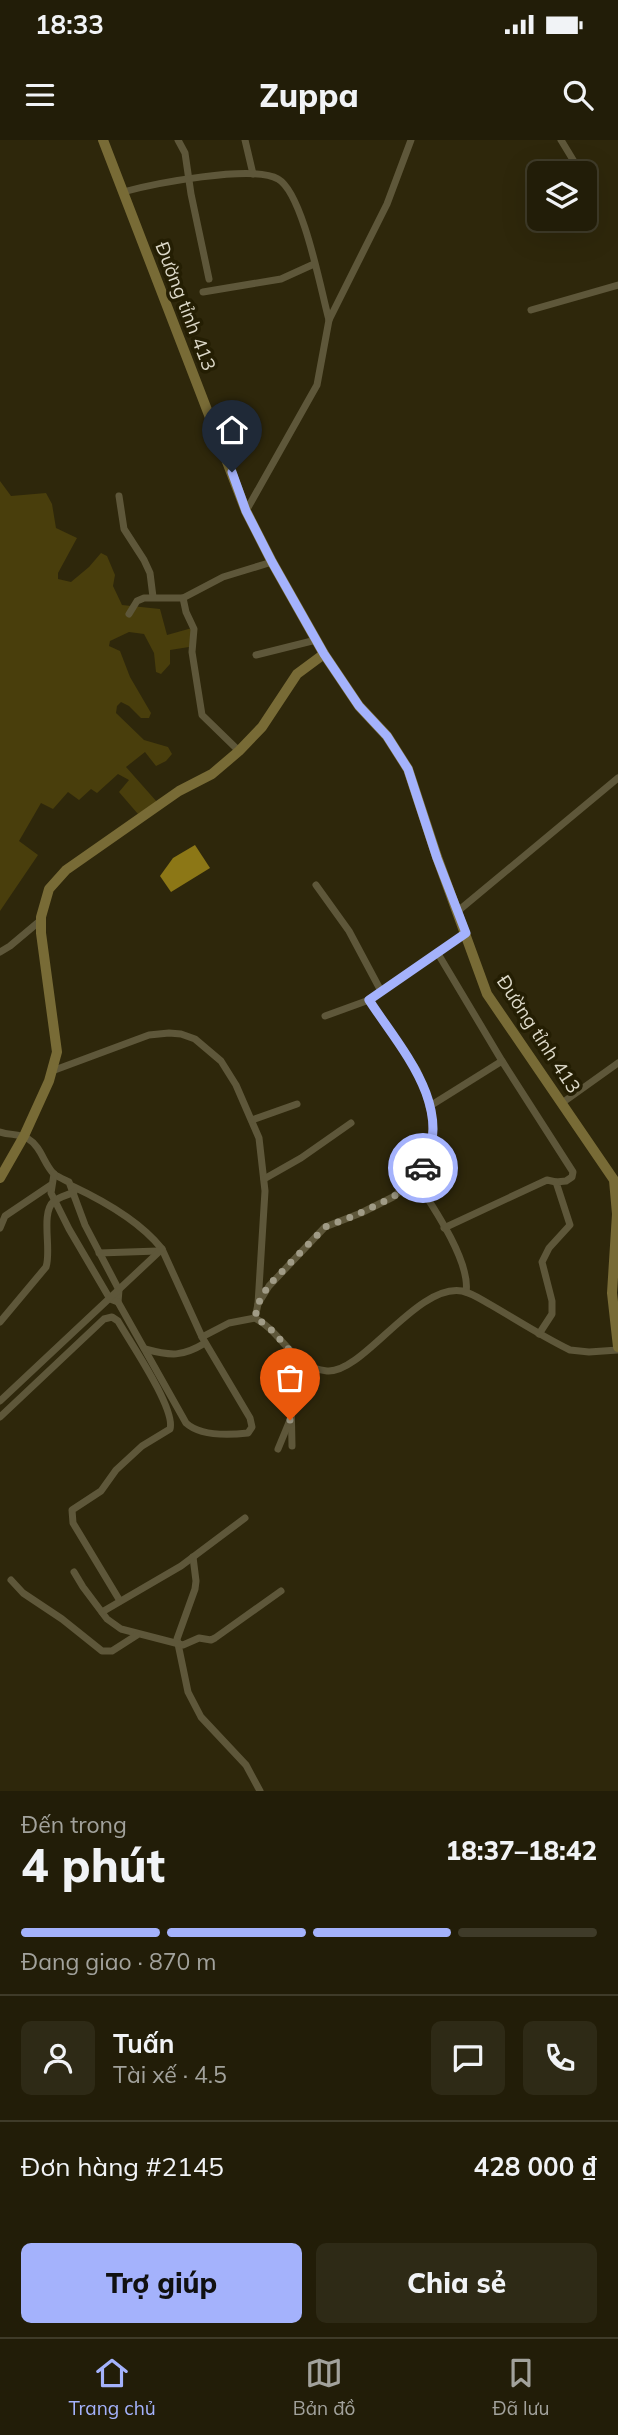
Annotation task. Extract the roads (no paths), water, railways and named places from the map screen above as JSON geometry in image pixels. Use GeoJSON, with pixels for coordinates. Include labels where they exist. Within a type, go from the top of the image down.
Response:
{"type":"FeatureCollection","features":[{"type":"Feature","properties":{"kind":"main road","name":"Đường tỉnh 413"},"geometry":{"type":"LineString","coordinates":[[103,140],[246,511],[324,654],[359,706],[387,736],[408,769],[437,858],[487,993],[614,1180],[617,1205],[612,1293],[618,1348]]}},
{"type":"Feature","properties":{"kind":"main road"},"geometry":{"type":"LineString","coordinates":[[0,1178],[24,1136],[52,1071],[57,1052],[41,920],[49,889],[66,870],[179,791],[212,774],[239,751],[262,727],[297,674],[324,654]]}},
{"type":"Feature","properties":{"kind":"street"},"geometry":{"type":"LineString","coordinates":[[178,140],[185,153],[209,279]]}},
{"type":"Feature","properties":{"kind":"street"},"geometry":{"type":"LineString","coordinates":[[245,140],[253,174]]}},
{"type":"Feature","properties":{"kind":"street"},"geometry":{"type":"LineString","coordinates":[[246,511],[317,385],[329,320],[387,204],[411,140]]}},
{"type":"Feature","properties":{"kind":"street"},"geometry":{"type":"LineString","coordinates":[[561,140],[574,161]]}},
{"type":"Feature","properties":{"kind":"street"},"geometry":{"type":"LineString","coordinates":[[123,192],[189,179],[253,174],[277,178],[289,191],[301,216],[329,320]]}},
{"type":"Feature","properties":{"kind":"street"},"geometry":{"type":"LineString","coordinates":[[203,292],[281,279],[314,264]]}},
{"type":"Feature","properties":{"kind":"street"},"geometry":{"type":"LineString","coordinates":[[531,310],[618,285]]}},
{"type":"Feature","properties":{"kind":"street"},"geometry":{"type":"LineString","coordinates":[[321,293],[340,295]]}},
{"type":"Feature","properties":{"kind":"street"},"geometry":{"type":"LineString","coordinates":[[119,496],[124,529],[144,560],[153,597]]}},
{"type":"Feature","properties":{"kind":"street"},"geometry":{"type":"LineString","coordinates":[[129,614],[137,601],[153,597],[183,598],[223,577],[272,562]]}},
{"type":"Feature","properties":{"kind":"street"},"geometry":{"type":"LineString","coordinates":[[183,598],[194,629],[192,652],[202,715],[239,751]]}},
{"type":"Feature","properties":{"kind":"street"},"geometry":{"type":"LineString","coordinates":[[256,655],[316,640]]}},
{"type":"Feature","properties":{"kind":"street"},"geometry":{"type":"LineString","coordinates":[[458,911],[618,778]]}},
{"type":"Feature","properties":{"kind":"street"},"geometry":{"type":"LineString","coordinates":[[316,885],[349,931],[381,991]]}},
{"type":"Feature","properties":{"kind":"street"},"geometry":{"type":"LineString","coordinates":[[0,952],[41,920]]}},
{"type":"Feature","properties":{"kind":"street"},"geometry":{"type":"LineString","coordinates":[[325,1016],[369,1000],[466,933]]}},
{"type":"Feature","properties":{"kind":"street"},"geometry":{"type":"LineString","coordinates":[[437,952],[573,1172],[572,1177],[566,1181],[547,1180],[444,1228]]}},
{"type":"Feature","properties":{"kind":"street"},"geometry":{"type":"LineString","coordinates":[[258,1304],[268,1286],[325,1227],[387,1200],[415,1179],[431,1148],[433,1122],[417,1070],[369,1000]]}},
{"type":"Feature","properties":{"kind":"street"},"geometry":{"type":"LineString","coordinates":[[52,1071],[149,1035],[181,1034],[195,1039],[221,1061],[230,1073],[259,1138],[264,1180],[255,1318]]}},
{"type":"Feature","properties":{"kind":"street"},"geometry":{"type":"LineString","coordinates":[[430,1106],[502,1061]]}},
{"type":"Feature","properties":{"kind":"street"},"geometry":{"type":"LineString","coordinates":[[562,1103],[618,1063]]}},
{"type":"Feature","properties":{"kind":"street"},"geometry":{"type":"LineString","coordinates":[[252,1120],[297,1104]]}},
{"type":"Feature","properties":{"kind":"street"},"geometry":{"type":"LineString","coordinates":[[264,1180],[351,1123]]}},
{"type":"Feature","properties":{"kind":"street"},"geometry":{"type":"LineString","coordinates":[[0,1132],[24,1136],[37,1146],[54,1174],[69,1182],[85,1225],[120,1290]]}},
{"type":"Feature","properties":{"kind":"street"},"geometry":{"type":"LineString","coordinates":[[54,1174],[51,1193],[145,1349],[181,1415],[190,1427],[208,1432],[248,1433],[252,1427],[250,1418],[204,1340],[153,1239],[109,1205],[73,1189]]}},
{"type":"Feature","properties":{"kind":"street"},"geometry":{"type":"LineString","coordinates":[[415,1179],[460,1256],[468,1283],[466,1292]]}},
{"type":"Feature","properties":{"kind":"street"},"geometry":{"type":"LineString","coordinates":[[539,1334],[552,1314],[552,1301],[542,1262],[570,1225],[556,1182]]}},
{"type":"Feature","properties":{"kind":"street"},"geometry":{"type":"LineString","coordinates":[[0,1228],[5,1216],[51,1185]]}},
{"type":"Feature","properties":{"kind":"street"},"geometry":{"type":"LineString","coordinates":[[0,1322],[46,1267],[48,1211],[55,1200],[73,1189]]}},
{"type":"Feature","properties":{"kind":"street"},"geometry":{"type":"LineString","coordinates":[[99,1253],[160,1250]]}},
{"type":"Feature","properties":{"kind":"street"},"geometry":{"type":"LineString","coordinates":[[0,1401],[114,1301],[120,1290],[160,1250]]}},
{"type":"Feature","properties":{"kind":"street"},"geometry":{"type":"LineString","coordinates":[[145,1349],[167,1354],[187,1353],[229,1323],[255,1318],[267,1325],[303,1363],[327,1371],[338,1370],[439,1293],[450,1290],[466,1292],[570,1350],[589,1352],[618,1348]]}},
{"type":"Feature","properties":{"kind":"street"},"geometry":{"type":"LineString","coordinates":[[0,1417],[104,1319],[112,1317],[118,1321],[159,1390],[172,1422],[170,1429],[146,1443],[116,1470],[101,1492],[72,1510],[73,1523],[120,1601]]}},
{"type":"Feature","properties":{"kind":"street"},"geometry":{"type":"LineString","coordinates":[[292,1446],[291,1396],[311,1366]]}},
{"type":"Feature","properties":{"kind":"street"},"geometry":{"type":"LineString","coordinates":[[278,1449],[290,1420]]}},
{"type":"Feature","properties":{"kind":"street"},"geometry":{"type":"LineString","coordinates":[[102,1612],[160,1579],[245,1518]]}},
{"type":"Feature","properties":{"kind":"street"},"geometry":{"type":"LineString","coordinates":[[193,1557],[195,1589],[178,1633],[177,1644],[188,1692],[213,1731],[246,1765],[260,1791]]}},
{"type":"Feature","properties":{"kind":"street"},"geometry":{"type":"LineString","coordinates":[[74,1572],[113,1625],[177,1644],[199,1638],[211,1640],[281,1591]]}},
{"type":"Feature","properties":{"kind":"street"},"geometry":{"type":"LineString","coordinates":[[11,1580],[23,1593],[62,1619],[102,1651],[112,1651],[137,1634]]}}]}
